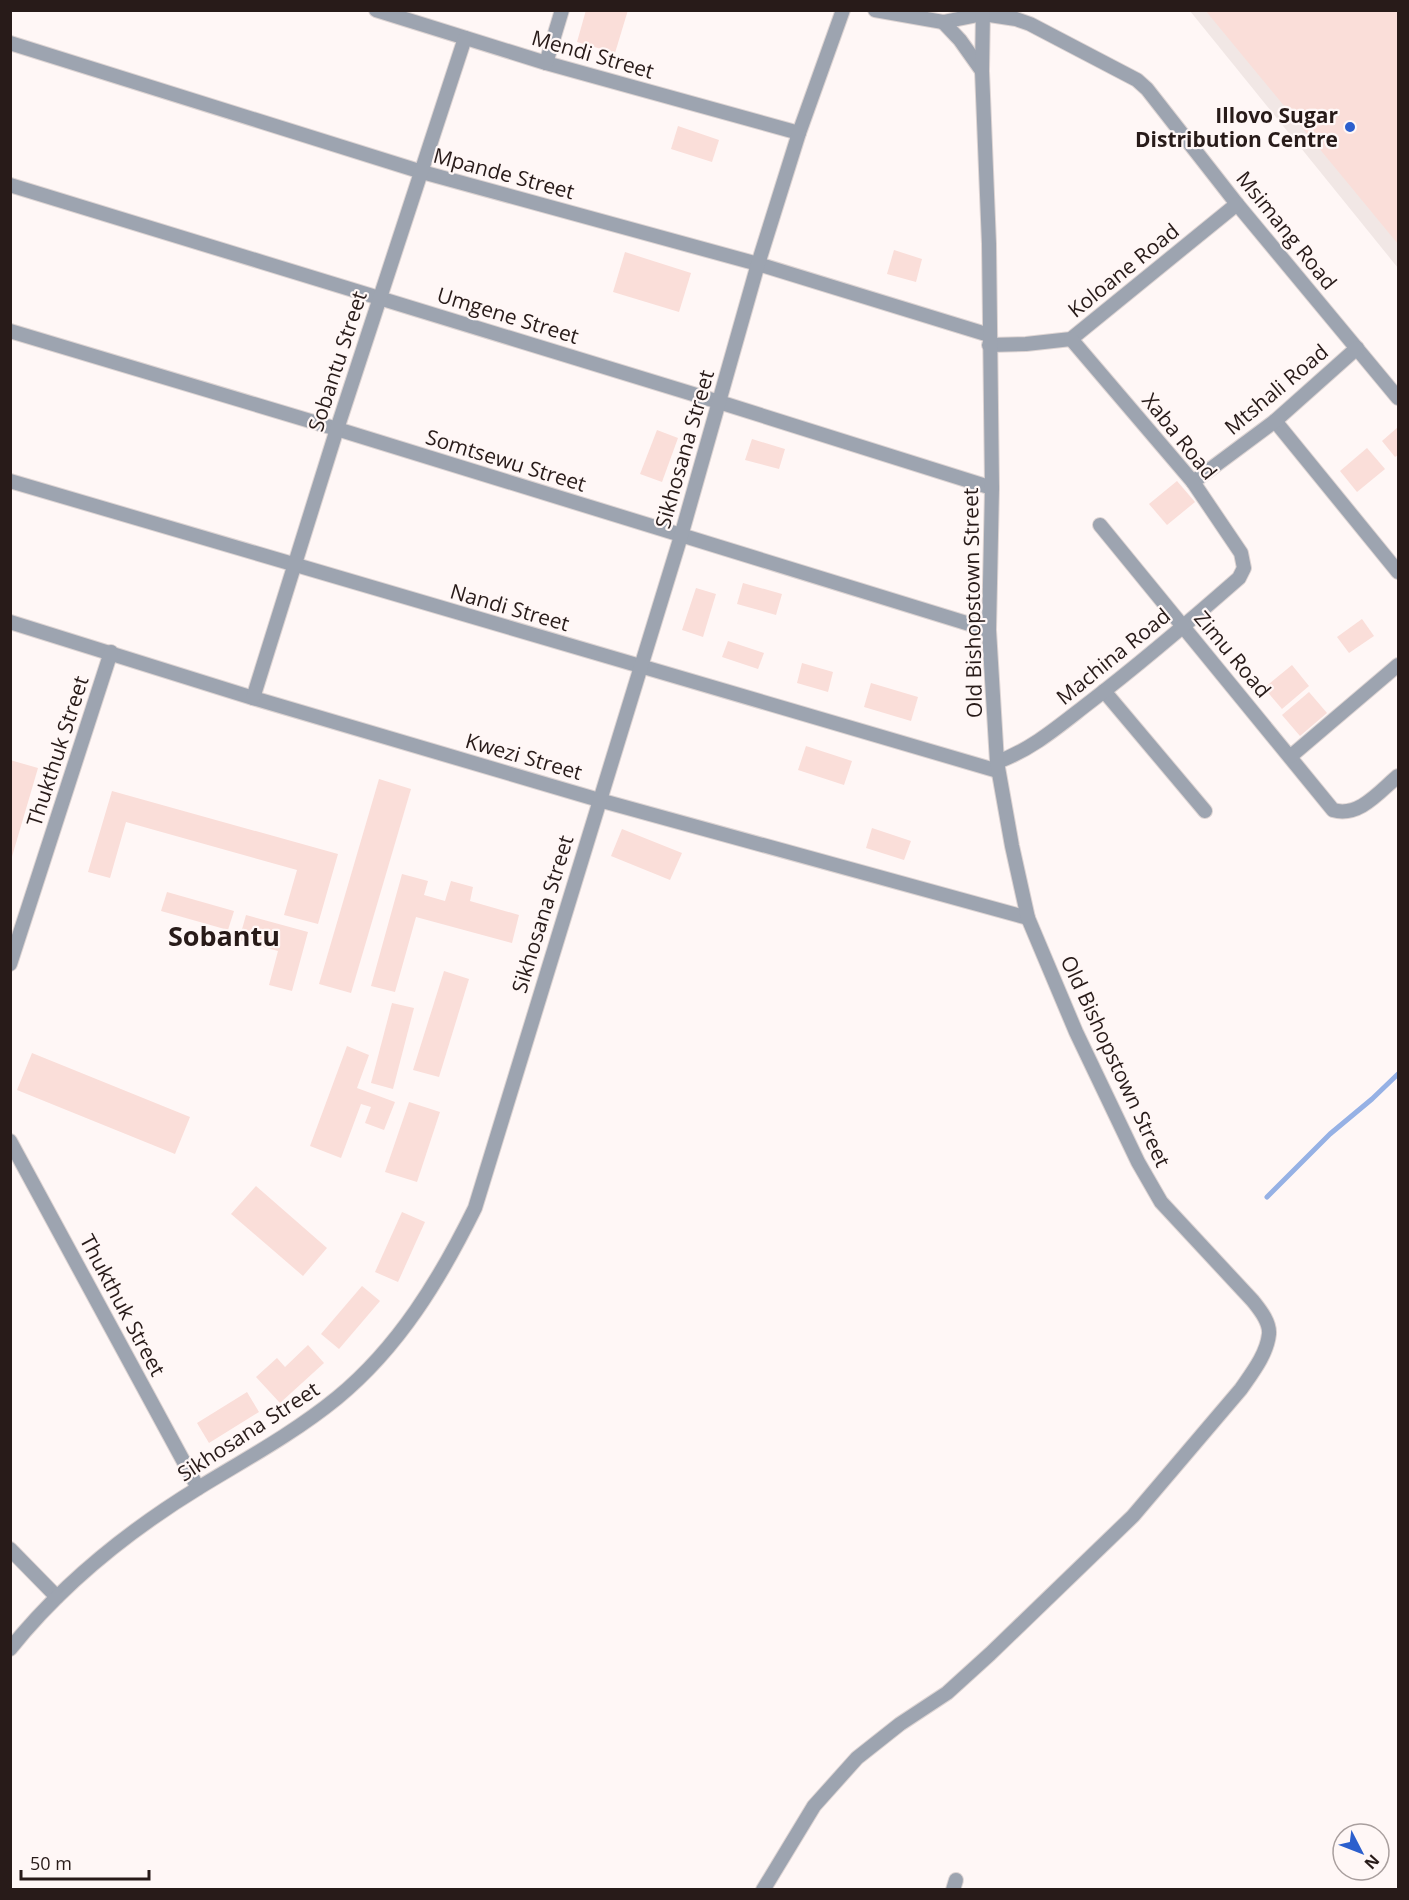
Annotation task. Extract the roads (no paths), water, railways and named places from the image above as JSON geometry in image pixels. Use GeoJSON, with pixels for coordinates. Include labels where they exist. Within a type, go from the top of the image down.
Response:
{"type":"FeatureCollection","features":[{"type":"Feature","properties":{"kind":"street","name":"Mendi Street"},"geometry":{"type":"LineString","coordinates":[[376,10],[546,63],[799,133]]}},
{"type":"Feature","properties":{"kind":"street"},"geometry":{"type":"LineString","coordinates":[[546,63],[562,10]]}},
{"type":"Feature","properties":{"kind":"street","name":"Sikhosana Street"},"geometry":{"type":"LineString","coordinates":[[10,1649],[86,1568],[123,1539],[198,1488],[287,1435],[338,1397],[387,1348],[423,1303],[450,1258],[475,1208],[681,536],[758,264],[799,133],[843,10]]}},
{"type":"Feature","properties":{"kind":"street"},"geometry":{"type":"LineString","coordinates":[[875,10],[943,22],[960,40],[982,71]]}},
{"type":"Feature","properties":{"kind":"street","name":"Msimang Road"},"geometry":{"type":"LineString","coordinates":[[943,22],[983,12],[1016,19],[1030,24],[1137,80],[1155,97],[1237,204],[1398,399]]}},
{"type":"Feature","properties":{"kind":"street","name":"Old Bishopstown Street"},"geometry":{"type":"LineString","coordinates":[[763,1890],[814,1806],[857,1758],[900,1724],[947,1693],[1133,1516],[1241,1389],[1266,1346],[1269,1333],[1258,1308],[1161,1203],[1138,1162],[1076,1032],[1028,918],[998,767],[989,630],[992,488],[989,244],[982,71],[983,12]]}},
{"type":"Feature","properties":{"kind":"street","name":"Sobantu Street"},"geometry":{"type":"LineString","coordinates":[[253,698],[337,429],[465,38]]}},
{"type":"Feature","properties":{"kind":"street","name":"Mpande Street"},"geometry":{"type":"LineString","coordinates":[[10,43],[422,172],[758,264],[989,340]]}},
{"type":"Feature","properties":{"kind":"street","name":"Umgene Street"},"geometry":{"type":"LineString","coordinates":[[10,185],[992,488]]}},
{"type":"Feature","properties":{"kind":"street","name":"Koloane Road"},"geometry":{"type":"LineString","coordinates":[[989,340],[1026,344],[1071,339],[1237,204]]}},
{"type":"Feature","properties":{"kind":"street","name":"Somtsewu Street"},"geometry":{"type":"LineString","coordinates":[[10,331],[989,630]]}},
{"type":"Feature","properties":{"kind":"street","name":"Xaba Road"},"geometry":{"type":"LineString","coordinates":[[1071,339],[1193,482],[1241,553],[1244,568]]}},
{"type":"Feature","properties":{"kind":"street","name":"Mtshali Road"},"geometry":{"type":"LineString","coordinates":[[1193,482],[1275,422],[1357,348]]}},
{"type":"Feature","properties":{"kind":"street"},"geometry":{"type":"LineString","coordinates":[[1275,422],[1398,572]]}},
{"type":"Feature","properties":{"kind":"street","name":"Nandi Street"},"geometry":{"type":"LineString","coordinates":[[10,481],[640,667],[998,767]]}},
{"type":"Feature","properties":{"kind":"street","name":"Zimu Road"},"geometry":{"type":"LineString","coordinates":[[1100,525],[1333,810],[1341,813],[1355,811],[1398,776]]}},
{"type":"Feature","properties":{"kind":"street","name":"Machina Road"},"geometry":{"type":"LineString","coordinates":[[998,767],[1034,745],[1104,691],[1239,578],[1244,568]]}},
{"type":"Feature","properties":{"kind":"street","name":"Kwezi Street"},"geometry":{"type":"LineString","coordinates":[[10,622],[253,698],[599,800],[1028,918]]}},
{"type":"Feature","properties":{"kind":"street","name":"Thukthuk Street"},"geometry":{"type":"LineString","coordinates":[[10,964],[111,652]]}},
{"type":"Feature","properties":{"kind":"street"},"geometry":{"type":"LineString","coordinates":[[1291,756],[1398,665]]}},
{"type":"Feature","properties":{"kind":"street"},"geometry":{"type":"LineString","coordinates":[[1104,691],[1204,811]]}},
{"type":"Feature","properties":{"kind":"street","name":"Thukthuk Street"},"geometry":{"type":"LineString","coordinates":[[10,1141],[198,1488]]}},
{"type":"Feature","properties":{"kind":"street"},"geometry":{"type":"LineString","coordinates":[[10,1548],[57,1597]]}},
{"type":"Feature","properties":{"kind":"waterway"},"geometry":{"type":"LineString","coordinates":[[1267,1197],[1330,1134],[1398,1074]]}},
{"type":"Feature","properties":{"kind":"place","name":"Illovo Sugar Distribution Centre"},"geometry":{"type":"Point","coordinates":[1350,127]}},
{"type":"Feature","properties":{"kind":"district","name":"Sobantu"},"geometry":{"type":"Point","coordinates":[224,935]}}]}
